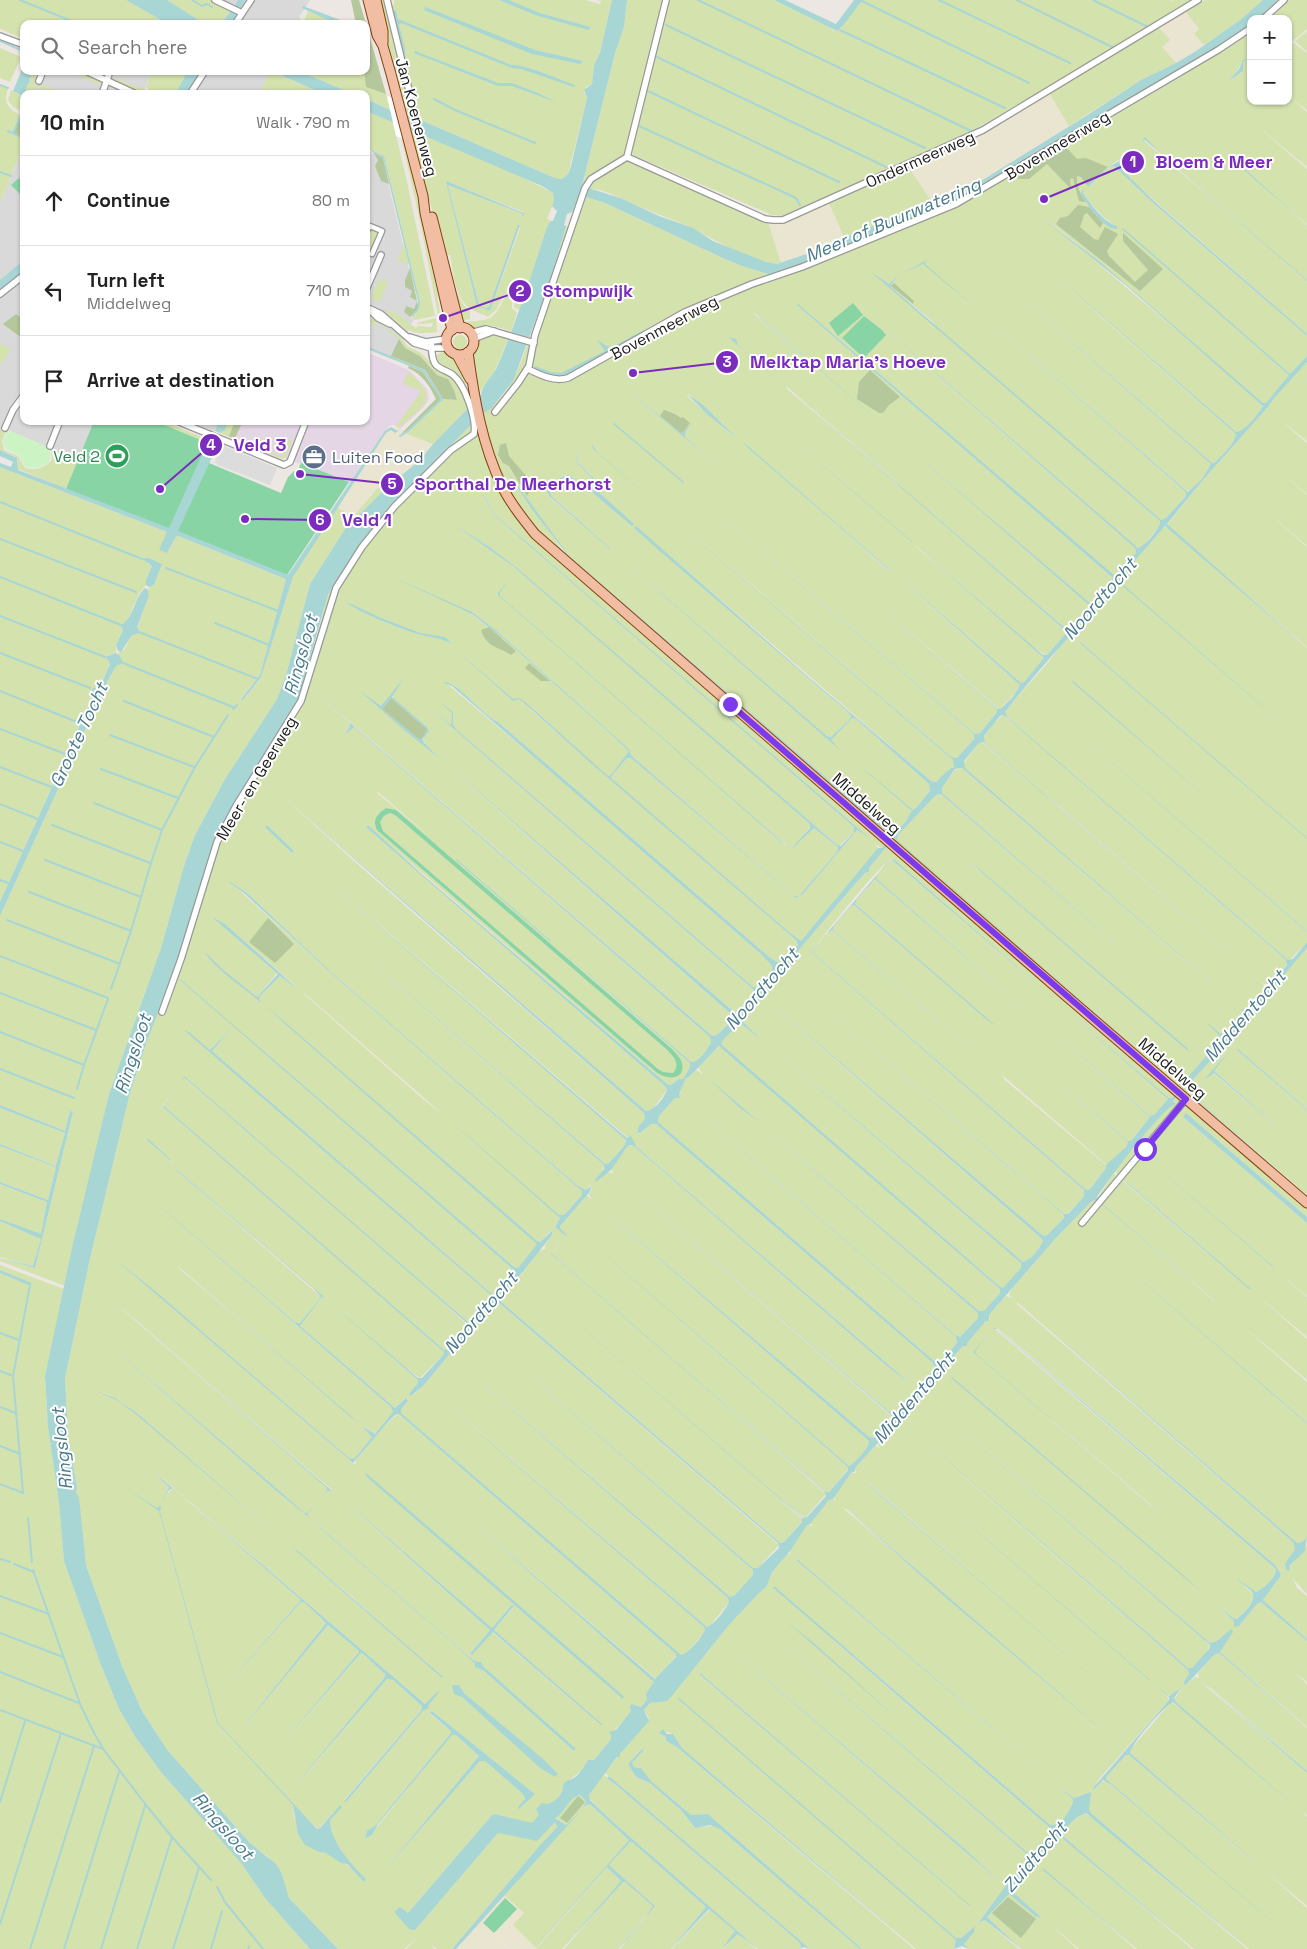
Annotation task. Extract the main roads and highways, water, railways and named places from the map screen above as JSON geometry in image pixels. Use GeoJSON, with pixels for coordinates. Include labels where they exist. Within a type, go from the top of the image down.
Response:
{"type":"FeatureCollection","features":[{"type":"Feature","properties":{"kind":"main road","name":"Jan Koenenweg"},"geometry":{"type":"LineString","coordinates":[[368,0],[398,100],[423,196],[426,220],[456,329]]}},
{"type":"Feature","properties":{"kind":"main road","name":"Jan Koenenweg"},"geometry":{"type":"LineString","coordinates":[[376,0],[383,31],[383,46]]}},
{"type":"Feature","properties":{"kind":"main road"},"geometry":{"type":"LineString","coordinates":[[456,329],[472,336],[471,349],[468,352],[457,355],[447,343],[456,329]]}},
{"type":"Feature","properties":{"kind":"main road","name":"Middelweg"},"geometry":{"type":"LineString","coordinates":[[468,352],[472,402],[502,486],[523,520],[550,549],[1307,1203]]}},
{"type":"Feature","properties":{"kind":"main road","name":"Middelweg"},"geometry":{"type":"LineString","coordinates":[[457,355],[471,382]]}},
{"type":"Feature","properties":{"kind":"water"},"geometry":{"type":"Polygon","coordinates":[[[126,0],[167,0],[199,20],[161,20],[126,0]]]}},
{"type":"Feature","properties":{"kind":"water"},"geometry":{"type":"Polygon","coordinates":[[[238,0],[245,0],[233,20],[223,20],[238,0]]]}},
{"type":"Feature","properties":{"kind":"water"},"geometry":{"type":"Polygon","coordinates":[[[499,0],[508,0],[540,13],[590,27],[589,30],[538,16],[499,0]]]}},
{"type":"Feature","properties":{"kind":"water"},"geometry":{"type":"Polygon","coordinates":[[[612,0],[627,0],[624,27],[615,53],[582,186],[620,198],[659,216],[693,228],[713,241],[766,262],[777,264],[827,247],[852,234],[973,186],[1141,80],[1196,51],[1240,20],[1263,0],[1278,0],[1261,15],[1247,15],[1247,26],[1224,43],[953,203],[771,275],[725,259],[605,203],[586,197],[586,193],[580,192],[572,212],[567,214],[564,225],[566,226],[549,284],[513,381],[491,409],[483,413],[388,508],[358,547],[328,595],[297,703],[229,812],[208,858],[182,951],[147,1041],[130,1093],[89,1263],[65,1378],[68,1435],[77,1488],[76,1493],[79,1498],[86,1565],[122,1666],[142,1711],[168,1751],[250,1843],[275,1863],[281,1872],[289,1898],[338,1949],[310,1949],[265,1898],[241,1863],[161,1772],[136,1738],[119,1709],[101,1665],[64,1561],[59,1503],[48,1427],[45,1376],[72,1248],[109,1094],[161,948],[184,866],[195,835],[225,779],[277,699],[286,675],[310,584],[345,529],[386,488],[419,461],[481,395],[496,369],[505,348],[547,227],[553,221],[557,211],[552,206],[554,201],[553,193],[542,186],[370,113],[370,101],[423,121],[555,178],[562,179],[568,174],[571,166],[587,98],[584,90],[592,84],[594,65],[600,53],[612,0]]]}},
{"type":"Feature","properties":{"kind":"water"},"geometry":{"type":"Polygon","coordinates":[[[774,0],[785,0],[836,24],[854,0],[863,0],[837,31],[774,0]]]}},
{"type":"Feature","properties":{"kind":"water"},"geometry":{"type":"Polygon","coordinates":[[[303,6],[340,20],[326,19],[302,8],[303,6]]]}},
{"type":"Feature","properties":{"kind":"water"},"geometry":{"type":"Polygon","coordinates":[[[425,7],[535,50],[583,61],[580,64],[532,54],[424,10],[425,7]]]}},
{"type":"Feature","properties":{"kind":"water"},"geometry":{"type":"Polygon","coordinates":[[[396,10],[398,19],[511,65],[534,70],[575,85],[574,87],[521,69],[512,68],[401,23],[399,25],[406,61],[393,11],[396,10]]]}},
{"type":"Feature","properties":{"kind":"water"},"geometry":{"type":"Polygon","coordinates":[[[415,51],[498,83],[512,83],[556,102],[512,86],[498,86],[414,53],[415,51]]]}},
{"type":"Feature","properties":{"kind":"water"},"geometry":{"type":"Polygon","coordinates":[[[1247,59],[1243,62],[1243,71],[1229,81],[1239,69],[1243,60],[1247,59]]]}},
{"type":"Feature","properties":{"kind":"water"},"geometry":{"type":"Polygon","coordinates":[[[20,74],[31,75],[29,80],[31,82],[28,83],[26,90],[20,90],[20,94],[13,91],[20,74]]]}},
{"type":"Feature","properties":{"kind":"water"},"geometry":{"type":"Polygon","coordinates":[[[186,75],[198,75],[189,90],[177,90],[186,75]]]}},
{"type":"Feature","properties":{"kind":"water"},"geometry":{"type":"Polygon","coordinates":[[[280,75],[308,75],[344,90],[315,90],[280,75]]]}},
{"type":"Feature","properties":{"kind":"water"},"geometry":{"type":"Polygon","coordinates":[[[1145,137],[1159,152],[1307,281],[1145,140],[1142,141],[1145,137]]]}},
{"type":"Feature","properties":{"kind":"water"},"geometry":{"type":"Polygon","coordinates":[[[1138,143],[1119,162],[1124,172],[1155,202],[1307,334],[1307,336],[1151,201],[1114,166],[1109,167],[1088,187],[1087,185],[1108,167],[1118,162],[1138,143]]]}},
{"type":"Feature","properties":{"kind":"water"},"geometry":{"type":"Polygon","coordinates":[[[1251,146],[1237,161],[1238,163],[1307,225],[1228,156],[1236,161],[1251,146]]]}},
{"type":"Feature","properties":{"kind":"water"},"geometry":{"type":"Polygon","coordinates":[[[370,150],[384,156],[420,302],[419,309],[413,317],[411,316],[417,310],[418,301],[383,158],[370,150]]]}},
{"type":"Feature","properties":{"kind":"water"},"geometry":{"type":"Polygon","coordinates":[[[446,181],[524,213],[523,217],[521,213],[448,185],[479,305],[485,308],[489,307],[518,225],[520,225],[490,311],[477,306],[446,181]]]}},
{"type":"Feature","properties":{"kind":"water"},"geometry":{"type":"Polygon","coordinates":[[[1084,188],[1083,193],[1102,217],[1117,226],[1117,229],[1106,225],[1096,216],[1080,194],[1084,188]]]}},
{"type":"Feature","properties":{"kind":"water","name":"Middentocht"},"geometry":{"type":"Polygon","coordinates":[[[1041,217],[1099,261],[1263,403],[1266,403],[1289,375],[1122,229],[1290,374],[1307,356],[1307,362],[1203,480],[1167,524],[1307,648],[1165,526],[1119,579],[1120,582],[1307,745],[1117,581],[1038,671],[1005,712],[1007,717],[1288,960],[1293,959],[1307,942],[1307,948],[1183,1090],[1181,1085],[1222,1038],[1205,1021],[1221,1034],[1227,1033],[1243,1014],[1241,1009],[1246,1010],[1252,1004],[1287,965],[1286,960],[1006,717],[1000,716],[984,736],[985,743],[1259,980],[983,742],[979,743],[964,761],[965,768],[1238,1006],[962,768],[955,769],[942,788],[942,793],[1140,965],[941,794],[936,795],[898,835],[897,840],[1166,1074],[569,557],[531,508],[503,465],[569,556],[889,832],[894,834],[912,811],[852,759],[913,810],[930,791],[929,784],[855,718],[852,718],[831,740],[841,751],[614,552],[828,737],[831,737],[849,720],[851,716],[849,713],[662,553],[634,528],[636,526],[806,675],[931,781],[936,782],[954,767],[953,760],[664,511],[951,757],[957,758],[974,739],[974,734],[686,486],[974,733],[980,733],[997,712],[997,709],[871,600],[998,709],[1012,698],[1020,685],[894,573],[1021,683],[1024,682],[1044,658],[916,546],[1043,655],[1047,655],[1067,632],[786,387],[1066,629],[1070,629],[1086,612],[1089,605],[913,452],[1090,603],[1104,593],[1113,578],[797,305],[1115,576],[1136,553],[1135,548],[866,313],[1138,548],[1145,544],[1156,531],[1160,521],[871,272],[889,284],[899,276],[891,287],[1161,520],[1166,518],[1186,496],[1186,492],[981,313],[1188,492],[1202,479],[1211,464],[1012,290],[1212,463],[1227,450],[1236,434],[1048,269],[1236,432],[1247,426],[1263,406],[1128,287],[1041,217]]]}},
{"type":"Feature","properties":{"kind":"water"},"geometry":{"type":"Polygon","coordinates":[[[929,259],[925,262],[926,265],[978,310],[923,264],[905,272],[929,259]]]}},
{"type":"Feature","properties":{"kind":"water"},"geometry":{"type":"Polygon","coordinates":[[[20,263],[20,275],[0,291],[0,280],[20,263]]]}},
{"type":"Feature","properties":{"kind":"water"},"geometry":{"type":"Polygon","coordinates":[[[754,313],[763,320],[911,449],[754,313]]]}},
{"type":"Feature","properties":{"kind":"water"},"geometry":{"type":"Polygon","coordinates":[[[644,330],[645,332],[568,374],[555,377],[534,368],[535,366],[551,372],[561,373],[605,351],[597,340],[610,348],[644,330]]]}},
{"type":"Feature","properties":{"kind":"water"},"geometry":{"type":"Polygon","coordinates":[[[729,337],[736,339],[738,345],[729,337]]]}},
{"type":"Feature","properties":{"kind":"water"},"geometry":{"type":"Polygon","coordinates":[[[620,384],[682,434],[691,424],[685,437],[715,463],[620,384]]]}},
{"type":"Feature","properties":{"kind":"water"},"geometry":{"type":"Polygon","coordinates":[[[687,394],[702,404],[738,439],[707,414],[687,394]]]}},
{"type":"Feature","properties":{"kind":"water"},"geometry":{"type":"Polygon","coordinates":[[[761,413],[914,543],[912,542],[761,413]]]}},
{"type":"Feature","properties":{"kind":"water"},"geometry":{"type":"Polygon","coordinates":[[[614,423],[684,482],[613,424],[614,423]]]}},
{"type":"Feature","properties":{"kind":"water"},"geometry":{"type":"Polygon","coordinates":[[[217,425],[227,425],[225,430],[220,433],[215,431],[217,425]]]}},
{"type":"Feature","properties":{"kind":"water"},"geometry":{"type":"Polygon","coordinates":[[[391,427],[398,431],[395,433],[391,430],[386,433],[293,577],[261,677],[243,700],[241,699],[260,675],[286,579],[178,536],[167,553],[159,550],[167,532],[0,467],[0,463],[11,467],[13,462],[0,456],[0,450],[17,458],[18,470],[169,528],[206,446],[212,442],[215,444],[214,453],[178,531],[288,575],[385,431],[391,427]]]}},
{"type":"Feature","properties":{"kind":"water"},"geometry":{"type":"Polygon","coordinates":[[[742,441],[891,571],[891,572],[747,447],[742,441]]]}},
{"type":"Feature","properties":{"kind":"water"},"geometry":{"type":"Polygon","coordinates":[[[591,443],[596,451],[661,508],[593,449],[591,443]]]}},
{"type":"Feature","properties":{"kind":"water"},"geometry":{"type":"Polygon","coordinates":[[[580,449],[577,462],[593,477],[594,488],[634,524],[632,526],[594,494],[593,491],[568,477],[557,482],[561,477],[568,475],[589,488],[591,487],[592,478],[576,462],[580,449]]]}},
{"type":"Feature","properties":{"kind":"water"},"geometry":{"type":"Polygon","coordinates":[[[553,486],[550,492],[552,497],[611,549],[550,497],[545,487],[553,486]]]}},
{"type":"Feature","properties":{"kind":"water"},"geometry":{"type":"Polygon","coordinates":[[[481,494],[486,498],[494,514],[868,837],[857,830],[803,894],[796,898],[631,758],[627,758],[611,777],[789,932],[801,941],[878,848],[882,848],[886,844],[888,845],[869,868],[869,872],[865,873],[855,884],[775,978],[763,997],[746,1009],[743,1022],[761,1039],[740,1023],[721,1044],[999,1286],[1003,1288],[1021,1268],[1021,1263],[766,1043],[1023,1262],[1029,1259],[1037,1250],[1043,1241],[1041,1238],[767,1000],[1042,1235],[1046,1236],[1064,1218],[1063,1214],[789,977],[1064,1214],[1068,1214],[1084,1196],[1084,1190],[811,952],[821,941],[812,952],[1085,1189],[1091,1188],[1106,1168],[1106,1165],[1127,1146],[1128,1142],[1052,1076],[1128,1141],[1132,1140],[1150,1117],[1047,1027],[1150,1116],[1155,1114],[1168,1099],[1060,1005],[1169,1098],[1172,1098],[1175,1094],[1177,1096],[1173,1101],[1176,1104],[1159,1118],[1135,1146],[1097,1197],[1098,1200],[1092,1201],[1056,1238],[989,1315],[989,1321],[986,1321],[967,1343],[967,1346],[963,1346],[945,1366],[945,1372],[940,1371],[924,1390],[922,1394],[924,1397],[915,1399],[915,1402],[901,1418],[902,1422],[897,1422],[855,1468],[855,1471],[851,1473],[833,1499],[829,1500],[810,1524],[807,1525],[790,1551],[772,1572],[767,1586],[729,1625],[671,1697],[667,1701],[650,1703],[644,1710],[649,1721],[620,1754],[620,1757],[617,1757],[589,1795],[590,1800],[613,1822],[758,1949],[738,1934],[722,1949],[735,1931],[709,1909],[671,1949],[706,1907],[631,1841],[609,1865],[655,1906],[627,1940],[618,1949],[653,1906],[624,1881],[562,1949],[621,1881],[607,1867],[534,1949],[629,1840],[591,1805],[588,1804],[583,1808],[586,1801],[580,1795],[572,1799],[562,1813],[555,1818],[566,1825],[580,1812],[456,1949],[452,1949],[557,1827],[555,1822],[537,1841],[498,1833],[416,1929],[409,1929],[394,1912],[400,1907],[408,1913],[492,1815],[495,1814],[532,1823],[539,1815],[536,1809],[542,1803],[548,1804],[557,1799],[565,1782],[577,1775],[588,1760],[594,1760],[611,1739],[609,1732],[616,1730],[631,1711],[630,1706],[632,1704],[641,1707],[647,1700],[646,1693],[654,1682],[469,1519],[655,1679],[676,1657],[676,1654],[399,1414],[389,1421],[353,1463],[114,1258],[154,1290],[349,1458],[355,1458],[372,1437],[362,1426],[375,1434],[393,1412],[391,1407],[134,1184],[296,1323],[300,1323],[321,1297],[176,1169],[324,1297],[321,1298],[300,1326],[395,1408],[406,1398],[408,1401],[401,1409],[401,1413],[681,1655],[698,1641],[705,1630],[704,1627],[432,1392],[707,1627],[722,1613],[729,1602],[728,1598],[461,1365],[730,1597],[735,1595],[753,1575],[753,1570],[493,1344],[753,1568],[758,1568],[779,1548],[778,1543],[497,1301],[491,1304],[424,1385],[411,1396],[409,1394],[418,1383],[418,1380],[329,1302],[418,1378],[422,1378],[444,1352],[163,1107],[164,1105],[444,1350],[448,1350],[468,1327],[468,1324],[186,1079],[184,1078],[180,1082],[184,1076],[468,1322],[472,1322],[491,1300],[492,1296],[184,1030],[210,1050],[231,1029],[212,1051],[493,1295],[511,1277],[514,1270],[180,979],[513,1266],[519,1267],[537,1244],[265,1005],[537,1241],[540,1242],[552,1231],[552,1235],[522,1273],[500,1294],[499,1300],[780,1543],[784,1542],[802,1522],[802,1518],[526,1279],[803,1518],[807,1517],[826,1496],[824,1491],[551,1254],[566,1236],[555,1227],[560,1218],[445,1116],[559,1215],[564,1215],[582,1195],[582,1191],[333,975],[229,881],[247,893],[332,973],[578,1186],[585,1190],[592,1186],[589,1193],[560,1226],[567,1235],[552,1253],[553,1255],[826,1492],[829,1492],[848,1470],[848,1467],[580,1233],[849,1466],[862,1454],[869,1441],[597,1205],[869,1437],[877,1436],[891,1418],[891,1415],[619,1178],[889,1412],[895,1413],[909,1399],[913,1398],[917,1390],[935,1368],[932,1362],[656,1124],[651,1124],[640,1133],[637,1133],[639,1126],[645,1119],[644,1113],[280,794],[646,1111],[656,1106],[661,1100],[667,1090],[665,1086],[366,827],[368,825],[423,875],[667,1084],[671,1085],[679,1079],[683,1079],[690,1067],[690,1063],[555,945],[691,1062],[700,1058],[705,1052],[711,1043],[710,1037],[354,727],[344,735],[350,723],[310,688],[712,1036],[717,1035],[732,1020],[730,1013],[444,762],[734,1012],[747,1004],[754,990],[431,709],[451,725],[452,713],[440,702],[453,712],[453,725],[457,730],[753,987],[759,987],[772,970],[772,966],[761,954],[452,686],[444,683],[451,684],[464,693],[769,957],[777,962],[781,962],[798,945],[796,940],[523,702],[519,699],[513,701],[456,650],[513,699],[519,698],[524,701],[608,776],[612,774],[629,751],[613,736],[503,638],[472,614],[388,575],[472,612],[498,632],[629,749],[635,759],[794,896],[799,896],[837,852],[838,847],[814,828],[792,849],[789,847],[792,848],[810,828],[810,824],[513,566],[453,524],[491,548],[516,567],[836,844],[841,846],[854,832],[854,827],[494,515],[481,494]],[[719,1046],[686,1078],[679,1094],[680,1098],[675,1098],[659,1116],[658,1122],[934,1361],[940,1362],[957,1343],[956,1337],[684,1101],[955,1335],[960,1337],[978,1318],[978,1313],[762,1126],[979,1311],[984,1311],[1000,1293],[1000,1289],[719,1046]]]}},
{"type":"Feature","properties":{"kind":"water"},"geometry":{"type":"Polygon","coordinates":[[[141,558],[149,558],[162,564],[154,585],[149,587],[146,585],[146,580],[152,566],[141,558]]]}},
{"type":"Feature","properties":{"kind":"water"},"geometry":{"type":"Polygon","coordinates":[[[511,577],[500,592],[500,596],[786,845],[498,595],[498,593],[511,577]]]}},
{"type":"Feature","properties":{"kind":"water"},"geometry":{"type":"Polygon","coordinates":[[[145,588],[148,590],[149,596],[137,627],[140,633],[132,635],[121,652],[118,651],[116,645],[123,630],[121,625],[129,618],[138,597],[145,588]]]}},
{"type":"Feature","properties":{"kind":"water"},"geometry":{"type":"Polygon","coordinates":[[[347,602],[420,633],[445,637],[452,644],[388,623],[366,614],[347,602]]]}},
{"type":"Feature","properties":{"kind":"water"},"geometry":{"type":"Polygon","coordinates":[[[1078,640],[1307,838],[1307,839],[1081,644],[1078,640]]]}},
{"type":"Feature","properties":{"kind":"water","name":"Groote Tocht"},"geometry":{"type":"Polygon","coordinates":[[[116,653],[120,656],[123,663],[116,666],[107,682],[0,916],[0,902],[94,694],[92,690],[103,680],[110,664],[105,657],[116,653]]]}},
{"type":"Feature","properties":{"kind":"water"},"geometry":{"type":"Polygon","coordinates":[[[404,678],[392,697],[427,727],[429,731],[423,739],[424,743],[440,759],[359,690],[381,706],[404,678]],[[391,698],[382,709],[420,740],[427,729],[391,698]]]}},
{"type":"Feature","properties":{"kind":"water"},"geometry":{"type":"Polygon","coordinates":[[[1073,681],[1218,808],[1072,682],[1073,681]]]}},
{"type":"Feature","properties":{"kind":"water"},"geometry":{"type":"Polygon","coordinates":[[[1035,696],[1307,931],[1307,932],[1035,696]]]}},
{"type":"Feature","properties":{"kind":"water"},"geometry":{"type":"Polygon","coordinates":[[[267,825],[294,851],[292,853],[265,827],[267,825]]]}},
{"type":"Feature","properties":{"kind":"water"},"geometry":{"type":"Polygon","coordinates":[[[455,858],[551,941],[551,942],[457,861],[455,858]]]}},
{"type":"Feature","properties":{"kind":"water"},"geometry":{"type":"Polygon","coordinates":[[[893,859],[1056,1001],[892,860],[876,876],[877,879],[1032,1015],[875,879],[857,899],[855,904],[996,1026],[854,905],[834,926],[833,930],[992,1067],[832,930],[826,934],[887,863],[893,859]]]}},
{"type":"Feature","properties":{"kind":"water"},"geometry":{"type":"Polygon","coordinates":[[[970,861],[1187,1048],[1189,1052],[979,870],[970,861]]]}},
{"type":"Feature","properties":{"kind":"water"},"geometry":{"type":"Polygon","coordinates":[[[324,878],[622,1134],[627,1138],[631,1136],[636,1146],[655,1163],[913,1386],[887,1366],[634,1146],[630,1145],[627,1147],[611,1170],[596,1182],[595,1180],[604,1169],[604,1165],[348,942],[605,1164],[609,1163],[625,1145],[626,1140],[324,878]]]}},
{"type":"Feature","properties":{"kind":"water"},"geometry":{"type":"Polygon","coordinates":[[[212,917],[225,924],[298,989],[280,976],[259,997],[260,1002],[223,972],[205,952],[222,969],[257,997],[278,974],[212,917]]]}},
{"type":"Feature","properties":{"kind":"water"},"geometry":{"type":"Polygon","coordinates":[[[1231,1049],[1214,1071],[1284,1133],[1214,1073],[1204,1080],[1231,1049]]]}},
{"type":"Feature","properties":{"kind":"water"},"geometry":{"type":"Polygon","coordinates":[[[1237,1050],[1307,1109],[1307,1110],[1237,1050]]]}},
{"type":"Feature","properties":{"kind":"water"},"geometry":{"type":"Polygon","coordinates":[[[707,1077],[758,1121],[740,1108],[707,1077]]]}},
{"type":"Feature","properties":{"kind":"water"},"geometry":{"type":"Polygon","coordinates":[[[1202,1084],[1195,1097],[1307,1196],[1194,1097],[1193,1095],[1202,1084]]]}},
{"type":"Feature","properties":{"kind":"water"},"geometry":{"type":"Polygon","coordinates":[[[0,1105],[65,1131],[70,1111],[73,1112],[35,1268],[0,1258],[33,1266],[41,1239],[0,1221],[0,1219],[41,1234],[47,1202],[0,1184],[0,1182],[48,1200],[56,1167],[0,1146],[0,1144],[56,1166],[65,1133],[0,1108],[0,1105]]]}},
{"type":"Feature","properties":{"kind":"water"},"geometry":{"type":"Polygon","coordinates":[[[1186,1113],[1307,1217],[1307,1223],[1183,1117],[1186,1113]]]}},
{"type":"Feature","properties":{"kind":"water"},"geometry":{"type":"Polygon","coordinates":[[[147,1138],[170,1159],[171,1161],[147,1138]]]}},
{"type":"Feature","properties":{"kind":"water"},"geometry":{"type":"Polygon","coordinates":[[[1144,1156],[1273,1266],[1273,1267],[1144,1156]]]}},
{"type":"Feature","properties":{"kind":"water"},"geometry":{"type":"Polygon","coordinates":[[[1123,1180],[1130,1185],[1252,1290],[1249,1289],[1123,1180]]]}},
{"type":"Feature","properties":{"kind":"water"},"geometry":{"type":"Polygon","coordinates":[[[1103,1205],[1104,1205],[1230,1314],[1103,1205]]]}},
{"type":"Feature","properties":{"kind":"water"},"geometry":{"type":"Polygon","coordinates":[[[1090,1236],[1307,1423],[1307,1424],[1090,1236]]]}},
{"type":"Feature","properties":{"kind":"water"},"geometry":{"type":"Polygon","coordinates":[[[177,1266],[359,1423],[347,1414],[177,1266]]]}},
{"type":"Feature","properties":{"kind":"water"},"geometry":{"type":"Polygon","coordinates":[[[0,1270],[32,1284],[28,1285],[0,1273],[0,1270]]]}},
{"type":"Feature","properties":{"kind":"water"},"geometry":{"type":"Polygon","coordinates":[[[1017,1302],[1297,1543],[1302,1542],[1307,1537],[1305,1551],[1290,1565],[1289,1571],[1286,1570],[1285,1564],[1295,1549],[1293,1542],[1017,1302]]]}},
{"type":"Feature","properties":{"kind":"water"},"geometry":{"type":"Polygon","coordinates":[[[117,1304],[332,1491],[327,1491],[318,1501],[327,1488],[117,1304]]]}},
{"type":"Feature","properties":{"kind":"water"},"geometry":{"type":"Polygon","coordinates":[[[995,1327],[1276,1566],[1281,1574],[1280,1577],[1263,1600],[1307,1641],[1261,1602],[1256,1605],[1239,1626],[1234,1627],[1234,1621],[1219,1607],[1237,1619],[1249,1607],[1253,1599],[1252,1592],[1237,1579],[1256,1592],[1272,1579],[1276,1569],[997,1329],[993,1329],[995,1327]]]}},
{"type":"Feature","properties":{"kind":"water"},"geometry":{"type":"Polygon","coordinates":[[[988,1335],[975,1351],[976,1354],[1222,1567],[973,1352],[988,1335]]]}},
{"type":"Feature","properties":{"kind":"water"},"geometry":{"type":"Polygon","coordinates":[[[104,1340],[305,1513],[315,1504],[307,1514],[311,1519],[274,1489],[104,1340]]]}},
{"type":"Feature","properties":{"kind":"water"},"geometry":{"type":"Polygon","coordinates":[[[951,1378],[1183,1575],[1200,1591],[951,1378]]]}},
{"type":"Feature","properties":{"kind":"water"},"geometry":{"type":"Polygon","coordinates":[[[95,1390],[115,1398],[137,1413],[287,1543],[138,1416],[120,1402],[95,1390]]]}},
{"type":"Feature","properties":{"kind":"water"},"geometry":{"type":"Polygon","coordinates":[[[930,1403],[1210,1643],[1217,1641],[1231,1629],[1233,1632],[1220,1652],[1307,1728],[1219,1653],[1214,1655],[1186,1685],[1183,1683],[1189,1674],[1188,1670],[909,1428],[1188,1668],[1192,1668],[1209,1649],[1210,1645],[930,1403]]]}},
{"type":"Feature","properties":{"kind":"water"},"geometry":{"type":"Polygon","coordinates":[[[887,1454],[1150,1680],[1149,1680],[887,1454]]]}},
{"type":"Feature","properties":{"kind":"water"},"geometry":{"type":"Polygon","coordinates":[[[154,1472],[173,1488],[169,1490],[163,1500],[169,1487],[154,1472]]]}},
{"type":"Feature","properties":{"kind":"water"},"geometry":{"type":"Polygon","coordinates":[[[366,1473],[618,1691],[624,1697],[623,1699],[368,1478],[366,1473]]]}},
{"type":"Feature","properties":{"kind":"water"},"geometry":{"type":"Polygon","coordinates":[[[864,1480],[1127,1707],[879,1494],[864,1480]]]}},
{"type":"Feature","properties":{"kind":"water"},"geometry":{"type":"Polygon","coordinates":[[[127,1489],[157,1508],[161,1505],[160,1512],[218,1723],[317,1829],[340,1805],[342,1807],[330,1820],[331,1829],[343,1853],[366,1879],[364,1882],[347,1864],[341,1863],[326,1853],[319,1852],[305,1845],[298,1834],[293,1805],[217,1723],[159,1511],[127,1489]]]}},
{"type":"Feature","properties":{"kind":"water"},"geometry":{"type":"Polygon","coordinates":[[[339,1496],[492,1628],[512,1605],[514,1606],[494,1630],[602,1724],[493,1632],[472,1655],[470,1654],[490,1630],[339,1496]]]}},
{"type":"Feature","properties":{"kind":"water"},"geometry":{"type":"Polygon","coordinates":[[[187,1500],[425,1704],[439,1692],[428,1706],[429,1708],[423,1711],[346,1802],[344,1801],[421,1711],[422,1706],[393,1680],[387,1679],[290,1792],[385,1677],[385,1674],[362,1653],[360,1654],[282,1744],[359,1652],[328,1625],[237,1735],[326,1623],[304,1602],[301,1602],[222,1690],[301,1600],[187,1500]]]}},
{"type":"Feature","properties":{"kind":"water"},"geometry":{"type":"Polygon","coordinates":[[[843,1506],[1102,1730],[1103,1731],[944,1596],[843,1506]]]}},
{"type":"Feature","properties":{"kind":"water"},"geometry":{"type":"Polygon","coordinates":[[[313,1521],[474,1661],[481,1662],[484,1667],[576,1749],[574,1751],[484,1671],[475,1667],[475,1664],[464,1653],[313,1521]]]}},
{"type":"Feature","properties":{"kind":"water"},"geometry":{"type":"Polygon","coordinates":[[[293,1548],[298,1551],[443,1677],[442,1678],[293,1548]]]}},
{"type":"Feature","properties":{"kind":"water"},"geometry":{"type":"Polygon","coordinates":[[[797,1559],[1055,1782],[796,1560],[797,1559]]]}},
{"type":"Feature","properties":{"kind":"water","name":"Zuidtocht"},"geometry":{"type":"Polygon","coordinates":[[[774,1586],[1050,1825],[1061,1821],[1073,1802],[1073,1799],[1058,1786],[1074,1798],[1090,1792],[1089,1809],[1091,1813],[1249,1949],[1086,1813],[1072,1822],[1063,1836],[1194,1949],[1061,1837],[1043,1848],[1037,1863],[1031,1867],[1013,1890],[1042,1918],[1035,1916],[1009,1894],[987,1917],[1021,1949],[985,1920],[978,1923],[1008,1883],[1022,1869],[1029,1859],[1028,1855],[749,1614],[1028,1853],[1039,1849],[1050,1833],[1049,1827],[773,1588],[774,1586]]]}},
{"type":"Feature","properties":{"kind":"water"},"geometry":{"type":"Polygon","coordinates":[[[785,1620],[816,1645],[901,1722],[785,1620]]]}},
{"type":"Feature","properties":{"kind":"water"},"geometry":{"type":"Polygon","coordinates":[[[732,1650],[965,1849],[999,1881],[732,1650]]]}},
{"type":"Feature","properties":{"kind":"water"},"geometry":{"type":"Polygon","coordinates":[[[699,1674],[971,1906],[971,1907],[699,1674]]]}},
{"type":"Feature","properties":{"kind":"water"},"geometry":{"type":"Polygon","coordinates":[[[1201,1681],[1307,1771],[1307,1773],[1201,1681]]]}},
{"type":"Feature","properties":{"kind":"water"},"geometry":{"type":"Polygon","coordinates":[[[1153,1683],[1169,1696],[1181,1688],[1174,1698],[1176,1702],[1301,1812],[1173,1702],[1148,1726],[1130,1753],[1264,1870],[1129,1755],[1126,1755],[1106,1779],[1299,1945],[1110,1784],[1103,1780],[1094,1790],[1093,1788],[1169,1700],[1169,1697],[1153,1683]]]}},
{"type":"Feature","properties":{"kind":"water"},"geometry":{"type":"Polygon","coordinates":[[[453,1685],[459,1685],[465,1694],[543,1759],[558,1774],[555,1777],[540,1768],[462,1697],[454,1694],[453,1685]]]}},
{"type":"Feature","properties":{"kind":"water"},"geometry":{"type":"Polygon","coordinates":[[[679,1698],[956,1938],[961,1938],[975,1926],[974,1932],[964,1944],[969,1949],[962,1946],[954,1949],[956,1940],[679,1698]]]}},
{"type":"Feature","properties":{"kind":"water"},"geometry":{"type":"Polygon","coordinates":[[[432,1711],[535,1794],[519,1809],[517,1808],[525,1799],[523,1794],[485,1761],[480,1761],[384,1871],[479,1756],[456,1735],[452,1735],[378,1824],[372,1835],[365,1839],[367,1831],[376,1825],[451,1733],[430,1713],[432,1711]]]}},
{"type":"Feature","properties":{"kind":"water"},"geometry":{"type":"Polygon","coordinates":[[[663,1729],[667,1734],[673,1734],[682,1748],[916,1949],[677,1747],[666,1741],[665,1736],[659,1733],[663,1729]]]}},
{"type":"Feature","properties":{"kind":"water"},"geometry":{"type":"Polygon","coordinates":[[[642,1749],[644,1750],[632,1763],[634,1767],[641,1768],[651,1781],[691,1815],[708,1814],[862,1949],[720,1829],[710,1825],[695,1828],[681,1810],[650,1783],[636,1777],[628,1764],[642,1749]]]}},
{"type":"Feature","properties":{"kind":"water"},"geometry":{"type":"Polygon","coordinates":[[[609,1776],[810,1949],[804,1947],[799,1949],[801,1947],[800,1943],[607,1778],[609,1776]]]}},
{"type":"Feature","properties":{"kind":"water"},"geometry":{"type":"Polygon","coordinates":[[[1043,1868],[1137,1949],[1043,1870],[1043,1868]]]}},
{"type":"Feature","properties":{"kind":"waterway"},"geometry":{"type":"LineString","coordinates":[[20,0],[69,20]]}},
{"type":"Feature","properties":{"kind":"waterway"},"geometry":{"type":"LineString","coordinates":[[192,0],[202,6],[207,4],[212,7]]}},
{"type":"Feature","properties":{"kind":"waterway"},"geometry":{"type":"LineString","coordinates":[[698,0],[971,131]]}},
{"type":"Feature","properties":{"kind":"waterway"},"geometry":{"type":"LineString","coordinates":[[939,0],[1070,63]]}},
{"type":"Feature","properties":{"kind":"waterway"},"geometry":{"type":"LineString","coordinates":[[1017,0],[1114,48]]}},
{"type":"Feature","properties":{"kind":"waterway"},"geometry":{"type":"LineString","coordinates":[[1093,0],[1148,27]]}},
{"type":"Feature","properties":{"kind":"waterway"},"geometry":{"type":"LineString","coordinates":[[862,1],[1029,83]]}},
{"type":"Feature","properties":{"kind":"waterway"},"geometry":{"type":"LineString","coordinates":[[666,25],[925,148]]}},
{"type":"Feature","properties":{"kind":"waterway"},"geometry":{"type":"LineString","coordinates":[[840,30],[1005,108]]}},
{"type":"Feature","properties":{"kind":"waterway"},"geometry":{"type":"LineString","coordinates":[[0,41],[20,50]]}},
{"type":"Feature","properties":{"kind":"waterway"},"geometry":{"type":"LineString","coordinates":[[657,57],[886,167]]}},
{"type":"Feature","properties":{"kind":"waterway"},"geometry":{"type":"LineString","coordinates":[[0,85],[8,88]]}},
{"type":"Feature","properties":{"kind":"waterway"},"geometry":{"type":"LineString","coordinates":[[648,91],[839,182]]}},
{"type":"Feature","properties":{"kind":"waterway"},"geometry":{"type":"LineString","coordinates":[[434,99],[455,110],[535,143]]}},
{"type":"Feature","properties":{"kind":"waterway"},"geometry":{"type":"LineString","coordinates":[[13,133],[20,117]]}},
{"type":"Feature","properties":{"kind":"waterway"},"geometry":{"type":"LineString","coordinates":[[639,126],[796,198],[800,205]]}},
{"type":"Feature","properties":{"kind":"waterway"},"geometry":{"type":"LineString","coordinates":[[8,131],[20,136]]}},
{"type":"Feature","properties":{"kind":"waterway"},"geometry":{"type":"LineString","coordinates":[[0,172],[11,176]]}},
{"type":"Feature","properties":{"kind":"waterway"},"geometry":{"type":"LineString","coordinates":[[370,349],[424,371],[442,399],[407,432],[400,436]]}},
{"type":"Feature","properties":{"kind":"waterway"},"geometry":{"type":"LineString","coordinates":[[0,502],[142,559]]}},
{"type":"Feature","properties":{"kind":"waterway"},"geometry":{"type":"LineString","coordinates":[[0,539],[136,592]]}},
{"type":"Feature","properties":{"kind":"waterway"},"geometry":{"type":"LineString","coordinates":[[166,568],[278,611]]}},
{"type":"Feature","properties":{"kind":"waterway"},"geometry":{"type":"LineString","coordinates":[[0,577],[121,625]]}},
{"type":"Feature","properties":{"kind":"waterway"},"geometry":{"type":"LineString","coordinates":[[0,616],[105,657]]}},
{"type":"Feature","properties":{"kind":"waterway"},"geometry":{"type":"LineString","coordinates":[[215,623],[269,645]]}},
{"type":"Feature","properties":{"kind":"waterway"},"geometry":{"type":"LineString","coordinates":[[139,632],[258,679]]}},
{"type":"Feature","properties":{"kind":"waterway","name":"Groote Tocht"},"geometry":{"type":"LineString","coordinates":[[0,653],[90,688]]}},
{"type":"Feature","properties":{"kind":"waterway"},"geometry":{"type":"LineString","coordinates":[[123,663],[233,707]]}},
{"type":"Feature","properties":{"kind":"waterway","name":"Groote Tocht"},"geometry":{"type":"LineString","coordinates":[[0,691],[82,724]]}},
{"type":"Feature","properties":{"kind":"waterway"},"geometry":{"type":"LineString","coordinates":[[124,701],[214,737]]}},
{"type":"Feature","properties":{"kind":"waterway"},"geometry":{"type":"LineString","coordinates":[[233,709],[237,705]]}},
{"type":"Feature","properties":{"kind":"waterway"},"geometry":{"type":"LineString","coordinates":[[111,989],[162,830],[195,767],[228,715]]}},
{"type":"Feature","properties":{"kind":"waterway","name":"Groote Tocht"},"geometry":{"type":"LineString","coordinates":[[0,729],[68,755]]}},
{"type":"Feature","properties":{"kind":"waterway"},"geometry":{"type":"LineString","coordinates":[[110,735],[194,767]]}},
{"type":"Feature","properties":{"kind":"waterway","name":"Groote Tocht"},"geometry":{"type":"LineString","coordinates":[[0,767],[54,788]]}},
{"type":"Feature","properties":{"kind":"waterway"},"geometry":{"type":"LineString","coordinates":[[101,769],[178,798]]}},
{"type":"Feature","properties":{"kind":"waterway"},"geometry":{"type":"LineString","coordinates":[[94,803],[162,830]]}},
{"type":"Feature","properties":{"kind":"waterway"},"geometry":{"type":"LineString","coordinates":[[0,804],[40,820]]}},
{"type":"Feature","properties":{"kind":"waterway"},"geometry":{"type":"LineString","coordinates":[[52,825],[150,863]]}},
{"type":"Feature","properties":{"kind":"waterway"},"geometry":{"type":"LineString","coordinates":[[0,842],[23,851]]}},
{"type":"Feature","properties":{"kind":"waterway"},"geometry":{"type":"LineString","coordinates":[[45,860],[141,897]]}},
{"type":"Feature","properties":{"kind":"waterway"},"geometry":{"type":"LineString","coordinates":[[0,880],[8,883]]}},
{"type":"Feature","properties":{"kind":"waterway"},"geometry":{"type":"LineString","coordinates":[[29,892],[131,931]]}},
{"type":"Feature","properties":{"kind":"waterway"},"geometry":{"type":"LineString","coordinates":[[7,920],[120,964]]}},
{"type":"Feature","properties":{"kind":"waterway"},"geometry":{"type":"LineString","coordinates":[[0,956],[108,998]]}},
{"type":"Feature","properties":{"kind":"waterway"},"geometry":{"type":"LineString","coordinates":[[0,993],[96,1030]]}},
{"type":"Feature","properties":{"kind":"waterway"},"geometry":{"type":"LineString","coordinates":[[77,1089],[108,999]]}},
{"type":"Feature","properties":{"kind":"waterway"},"geometry":{"type":"LineString","coordinates":[[0,1032],[84,1065]]}},
{"type":"Feature","properties":{"kind":"waterway"},"geometry":{"type":"LineString","coordinates":[[0,1069],[74,1098]]}},
{"type":"Feature","properties":{"kind":"waterway"},"geometry":{"type":"LineString","coordinates":[[0,1484],[23,1493],[13,1376],[30,1285]]}},
{"type":"Feature","properties":{"kind":"waterway"},"geometry":{"type":"LineString","coordinates":[[0,1333],[19,1340]]}},
{"type":"Feature","properties":{"kind":"waterway"},"geometry":{"type":"LineString","coordinates":[[0,1371],[13,1376]]}},
{"type":"Feature","properties":{"kind":"waterway"},"geometry":{"type":"LineString","coordinates":[[0,1407],[16,1413]]}},
{"type":"Feature","properties":{"kind":"waterway"},"geometry":{"type":"LineString","coordinates":[[0,1446],[20,1454]]}},
{"type":"Feature","properties":{"kind":"waterway"},"geometry":{"type":"LineString","coordinates":[[28,1518],[32,1562]]}},
{"type":"Feature","properties":{"kind":"waterway"},"geometry":{"type":"LineString","coordinates":[[0,1559],[10,1562]]}},
{"type":"Feature","properties":{"kind":"waterway"},"geometry":{"type":"LineString","coordinates":[[14,1564],[34,1572]]}},
{"type":"Feature","properties":{"kind":"waterway"},"geometry":{"type":"LineString","coordinates":[[33,1570],[80,1704],[94,1733],[104,1750],[146,1805],[211,1880]]}},
{"type":"Feature","properties":{"kind":"waterway"},"geometry":{"type":"LineString","coordinates":[[0,1596],[49,1614]]}},
{"type":"Feature","properties":{"kind":"waterway"},"geometry":{"type":"LineString","coordinates":[[0,1633],[63,1657]]}},
{"type":"Feature","properties":{"kind":"waterway"},"geometry":{"type":"LineString","coordinates":[[0,1672],[79,1703]]}},
{"type":"Feature","properties":{"kind":"waterway"},"geometry":{"type":"LineString","coordinates":[[0,1710],[103,1749]]}},
{"type":"Feature","properties":{"kind":"waterway"},"geometry":{"type":"LineString","coordinates":[[0,1802],[25,1721]]}},
{"type":"Feature","properties":{"kind":"waterway"},"geometry":{"type":"LineString","coordinates":[[0,1924],[61,1733]]}},
{"type":"Feature","properties":{"kind":"waterway"},"geometry":{"type":"LineString","coordinates":[[30,1949],[94,1746]]}},
{"type":"Feature","properties":{"kind":"waterway"},"geometry":{"type":"LineString","coordinates":[[64,1949],[119,1772]]}},
{"type":"Feature","properties":{"kind":"waterway"},"geometry":{"type":"LineString","coordinates":[[101,1949],[145,1806]]}},
{"type":"Feature","properties":{"kind":"waterway"},"geometry":{"type":"LineString","coordinates":[[137,1949],[172,1837]]}},
{"type":"Feature","properties":{"kind":"waterway"},"geometry":{"type":"LineString","coordinates":[[173,1949],[199,1868]]}},
{"type":"Feature","properties":{"kind":"waterway"},"geometry":{"type":"LineString","coordinates":[[217,1887],[225,1902],[263,1949]]}},
{"type":"Feature","properties":{"kind":"waterway"},"geometry":{"type":"LineString","coordinates":[[211,1949],[222,1911]]}},
{"type":"Feature","properties":{"kind":"place","name":"Bloem & Meer"},"geometry":{"type":"Point","coordinates":[1044,199]}},
{"type":"Feature","properties":{"kind":"place","name":"Stompwijk"},"geometry":{"type":"Point","coordinates":[443,318]}},
{"type":"Feature","properties":{"kind":"place","name":"Melktap Maria's Hoeve"},"geometry":{"type":"Point","coordinates":[633,373]}},
{"type":"Feature","properties":{"kind":"place","name":"Veld 2"},"geometry":{"type":"Point","coordinates":[117,456]}},
{"type":"Feature","properties":{"kind":"place","name":"Luiten Food"},"geometry":{"type":"Point","coordinates":[314,457]}},
{"type":"Feature","properties":{"kind":"place","name":"Sporthal De Meerhorst"},"geometry":{"type":"Point","coordinates":[300,474]}},
{"type":"Feature","properties":{"kind":"place","name":"Veld 3"},"geometry":{"type":"Point","coordinates":[160,489]}},
{"type":"Feature","properties":{"kind":"place","name":"Veld 1"},"geometry":{"type":"Point","coordinates":[245,519]}},
{"type":"Feature","properties":{"kind":"water label","name":"Meer of Buurwatering"},"geometry":{"type":"Point","coordinates":[893,220]}},
{"type":"Feature","properties":{"kind":"water label","name":"Noordtocht"},"geometry":{"type":"Point","coordinates":[1100,599]}},
{"type":"Feature","properties":{"kind":"water label","name":"Ringsloot"},"geometry":{"type":"Point","coordinates":[301,655]}},
{"type":"Feature","properties":{"kind":"water label","name":"Noordtocht"},"geometry":{"type":"Point","coordinates":[762,989]}},
{"type":"Feature","properties":{"kind":"water label","name":"Ringsloot"},"geometry":{"type":"Point","coordinates":[133,1054]}},
{"type":"Feature","properties":{"kind":"water label","name":"Noordtocht"},"geometry":{"type":"Point","coordinates":[481,1313]}},
{"type":"Feature","properties":{"kind":"water label","name":"Ringsloot"},"geometry":{"type":"Point","coordinates":[62,1449]}},
{"type":"Feature","properties":{"kind":"water label","name":"Ringsloot"},"geometry":{"type":"Point","coordinates":[223,1826]}}]}
